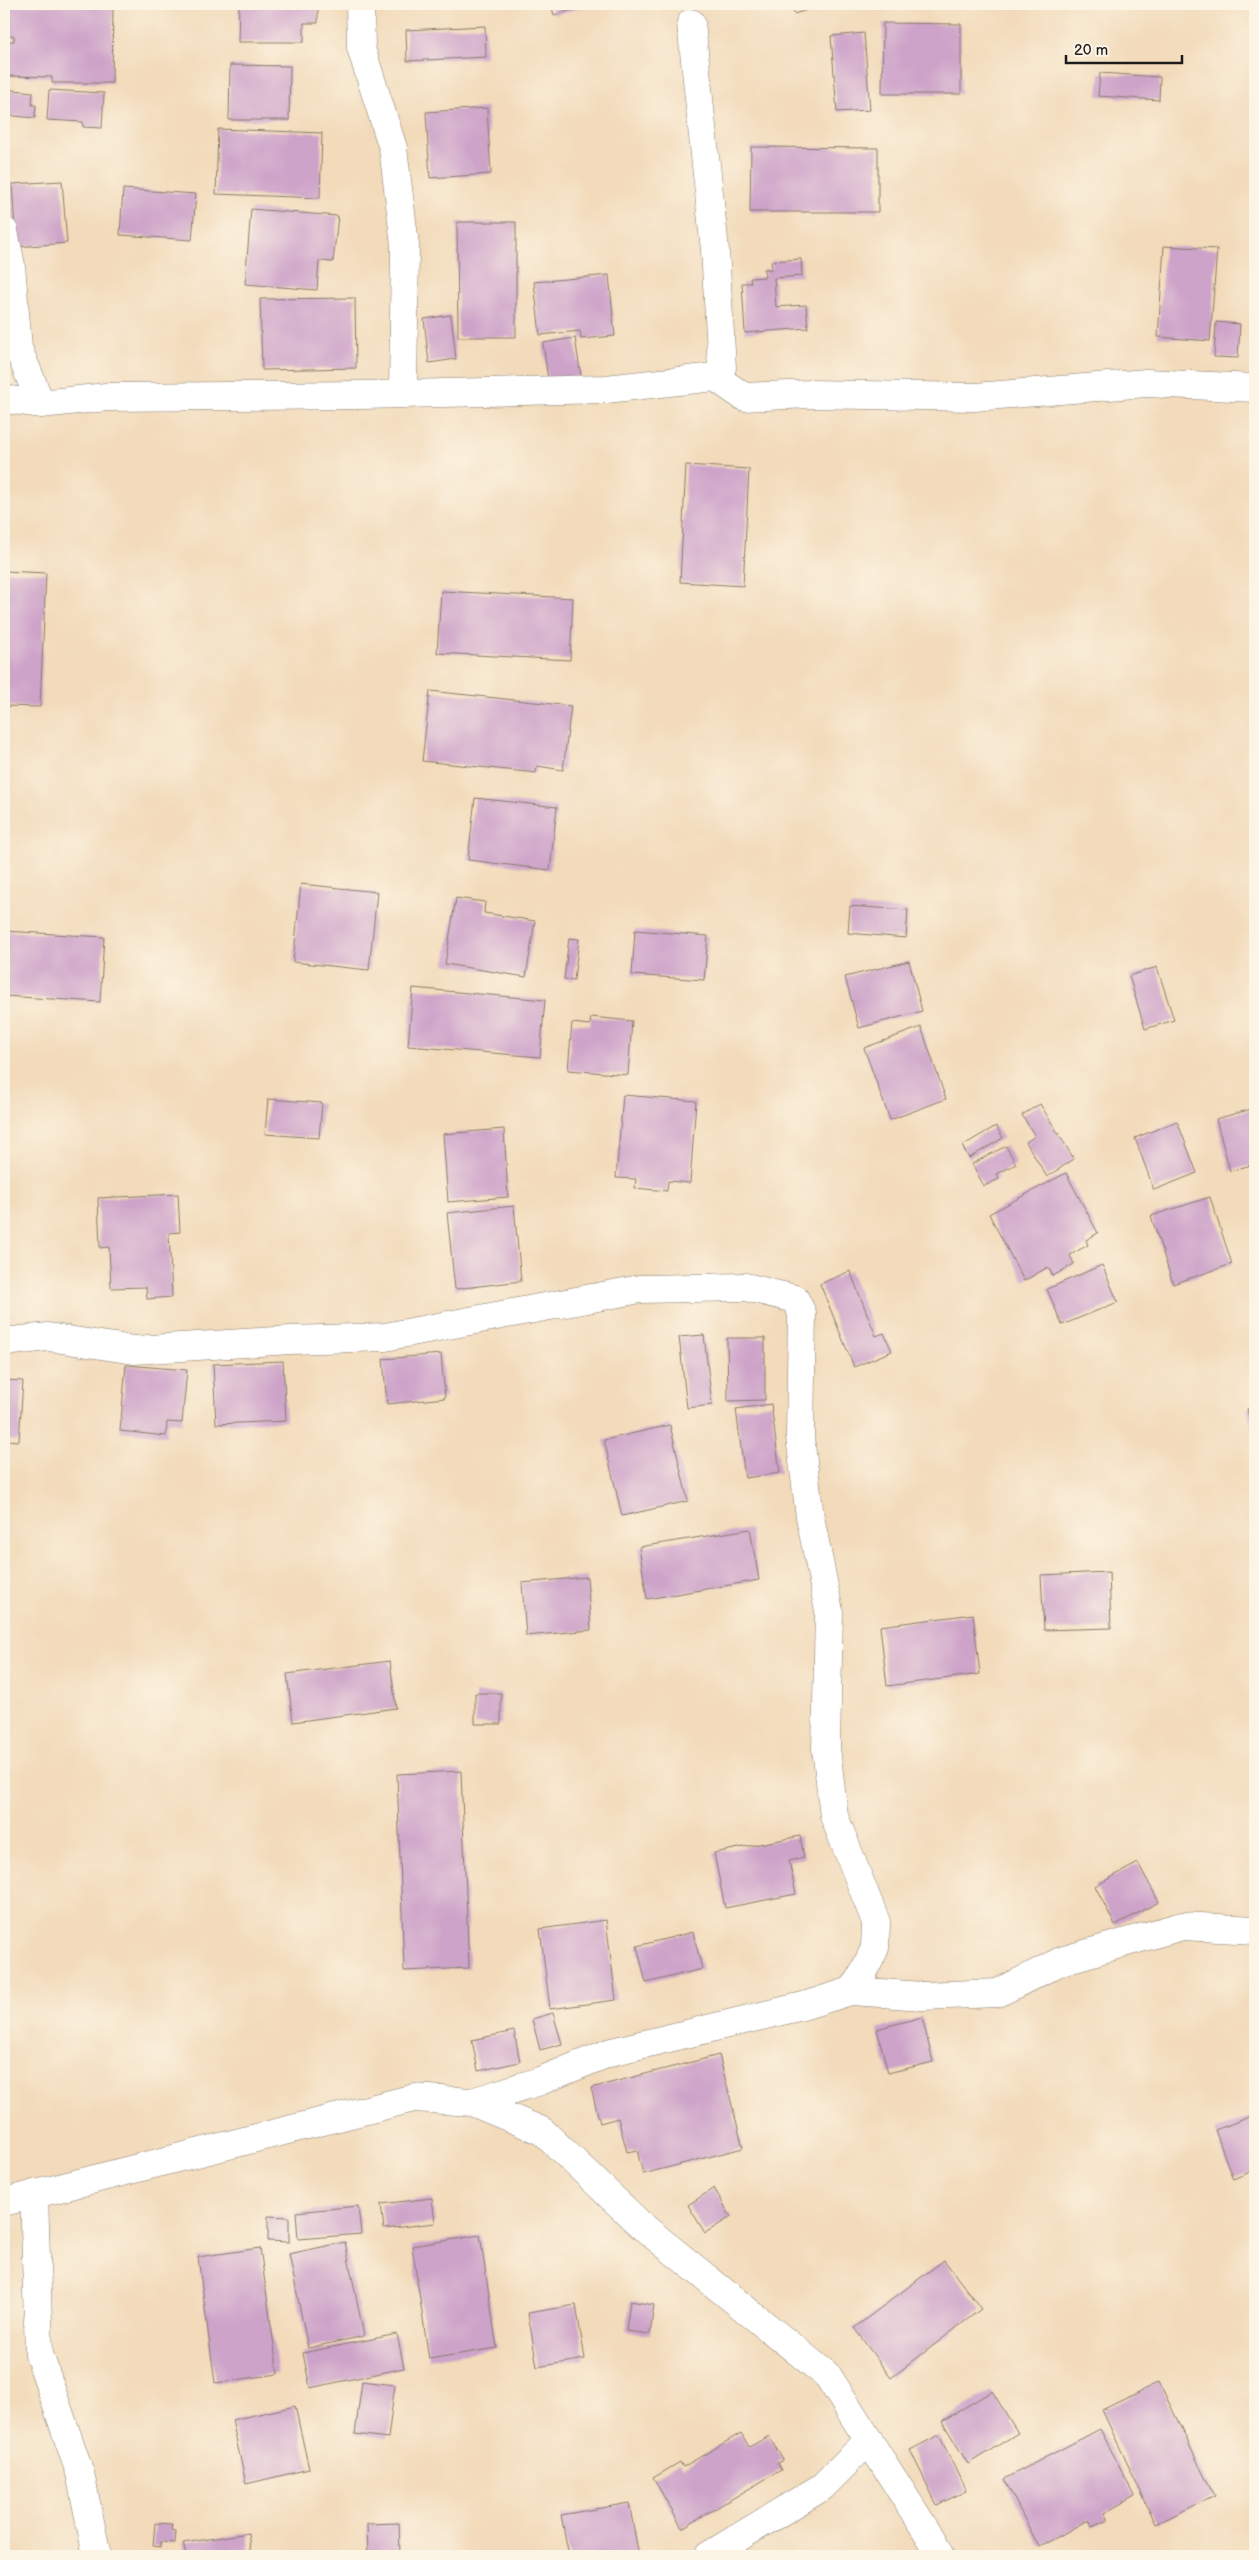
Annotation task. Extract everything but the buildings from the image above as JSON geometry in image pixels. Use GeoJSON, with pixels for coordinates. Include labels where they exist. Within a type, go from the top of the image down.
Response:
{"type":"FeatureCollection","features":[{"type":"Feature","properties":{"kind":"street"},"geometry":{"type":"LineString","coordinates":[[360,4],[361,48],[392,148],[405,245],[403,394]]}},
{"type":"Feature","properties":{"kind":"street"},"geometry":{"type":"LineString","coordinates":[[691,23],[715,250],[722,368],[715,377]]}},
{"type":"Feature","properties":{"kind":"street"},"geometry":{"type":"LineString","coordinates":[[4,231],[11,265],[18,348],[41,404]]}},
{"type":"Feature","properties":{"kind":"street"},"geometry":{"type":"LineString","coordinates":[[4,399],[41,404],[106,397],[403,394],[606,389],[715,377],[744,397],[810,394],[975,397],[1146,383],[1255,388]]}},
{"type":"Feature","properties":{"kind":"street"},"geometry":{"type":"LineString","coordinates":[[4,1342],[48,1337],[134,1350],[291,1340],[385,1337],[640,1289],[746,1287],[795,1299],[802,1313],[800,1436],[810,1517],[829,1611],[826,1748],[834,1816],[876,1922],[875,1948],[860,1980],[851,1991]]}},
{"type":"Feature","properties":{"kind":"street"},"geometry":{"type":"LineString","coordinates":[[472,2102],[540,2081],[611,2052],[803,2006],[851,1991],[923,1996],[998,1993],[1061,1961],[1182,1926],[1255,1930]]}},
{"type":"Feature","properties":{"kind":"street"},"geometry":{"type":"LineString","coordinates":[[4,2202],[414,2098],[472,2102],[542,2132],[641,2225],[828,2376],[934,2543],[940,2556]]}},
{"type":"Feature","properties":{"kind":"street"},"geometry":{"type":"LineString","coordinates":[[34,2194],[39,2354],[80,2473],[97,2556]]}},
{"type":"Feature","properties":{"kind":"street"},"geometry":{"type":"LineString","coordinates":[[708,2556],[822,2487],[869,2440]]}}]}
